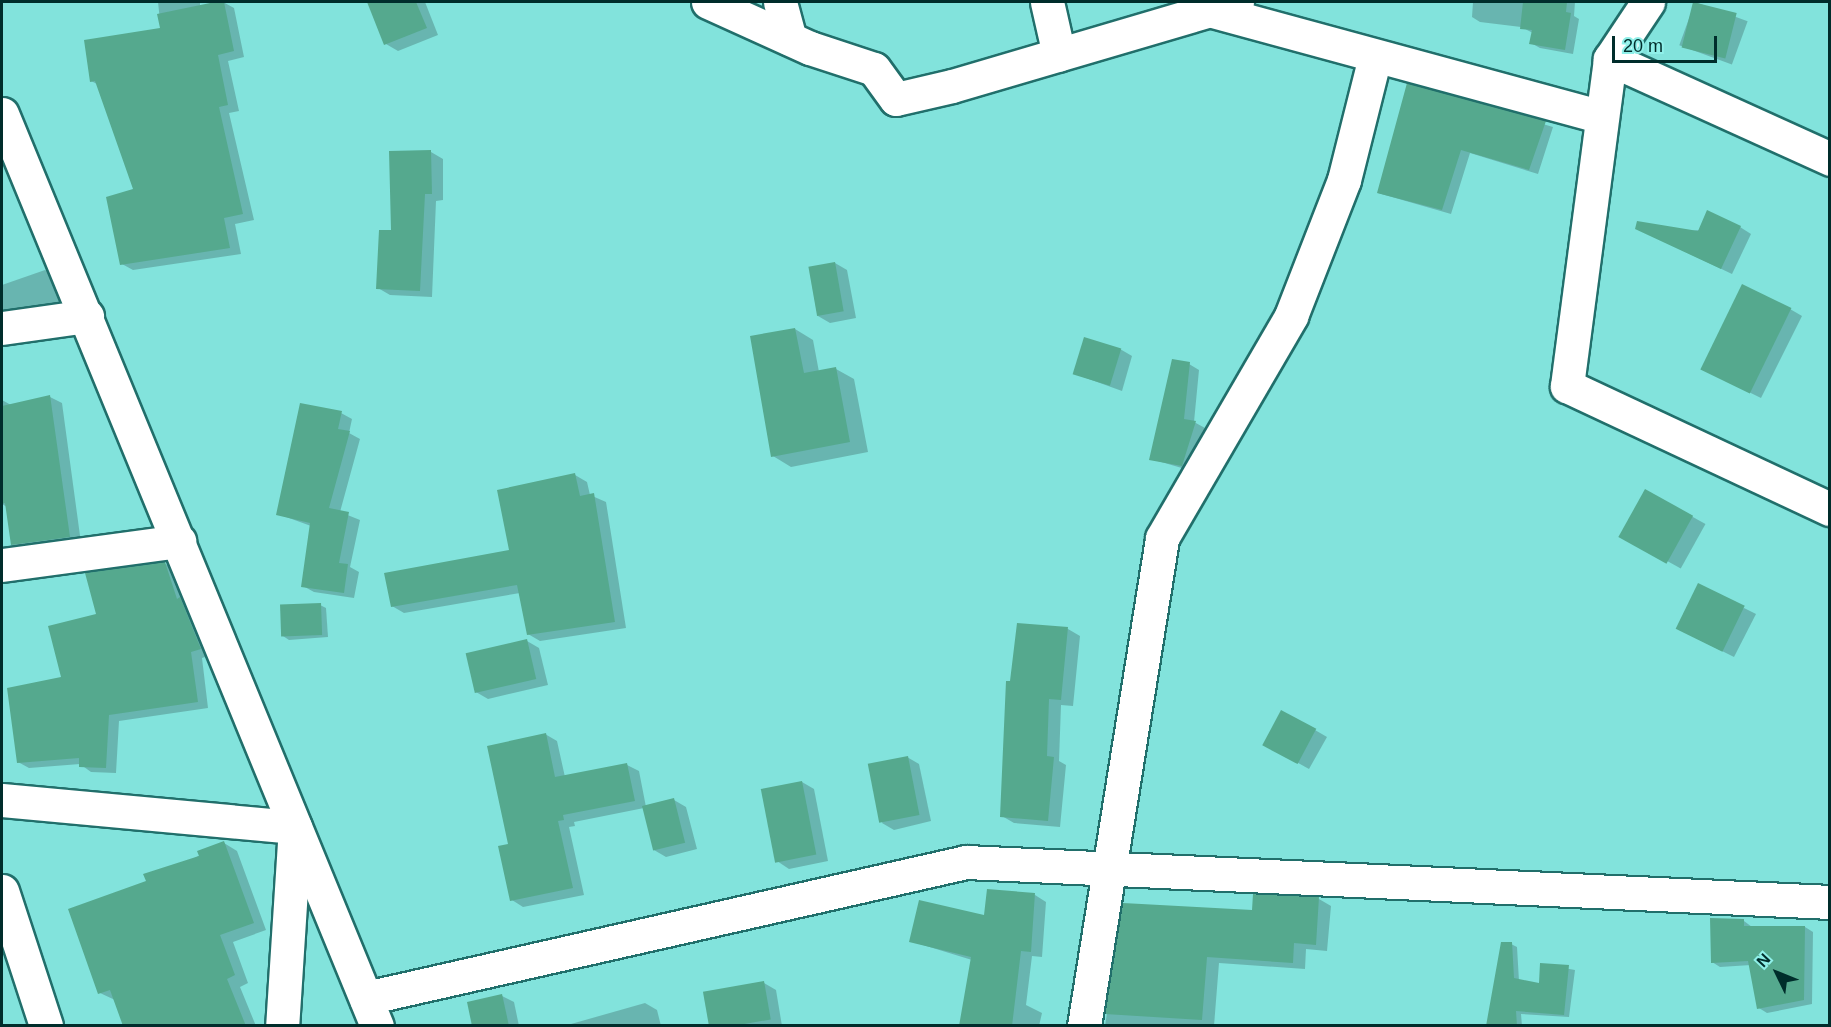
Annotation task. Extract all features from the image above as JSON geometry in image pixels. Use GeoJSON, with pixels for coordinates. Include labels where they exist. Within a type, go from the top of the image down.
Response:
{"type":"FeatureCollection","features":[{"type":"Feature","properties":{"kind":"street"},"geometry":{"type":"LineString","coordinates":[[708,2],[790,39],[874,69],[896,99],[1059,55],[1204,6],[1237,2]]}},
{"type":"Feature","properties":{"kind":"street"},"geometry":{"type":"LineString","coordinates":[[780,2],[790,39]]}},
{"type":"Feature","properties":{"kind":"street"},"geometry":{"type":"LineString","coordinates":[[1047,2],[1059,55]]}},
{"type":"Feature","properties":{"kind":"street"},"geometry":{"type":"LineString","coordinates":[[1648,2],[1610,59],[1567,386],[1830,509]]}},
{"type":"Feature","properties":{"kind":"street"},"geometry":{"type":"LineString","coordinates":[[1204,6],[1375,57],[1602,117]]}},
{"type":"Feature","properties":{"kind":"street"},"geometry":{"type":"LineString","coordinates":[[1084,1026],[1112,869],[1162,538],[1290,316],[1344,180],[1375,57]]}},
{"type":"Feature","properties":{"kind":"street"},"geometry":{"type":"LineString","coordinates":[[1610,59],[1830,159]]}},
{"type":"Feature","properties":{"kind":"street"},"geometry":{"type":"LineString","coordinates":[[2,114],[372,1012],[966,862],[1830,902]]}},
{"type":"Feature","properties":{"kind":"street"},"geometry":{"type":"LineString","coordinates":[[2,328],[87,316]]}},
{"type":"Feature","properties":{"kind":"street"},"geometry":{"type":"LineString","coordinates":[[2,565],[179,541]]}},
{"type":"Feature","properties":{"kind":"street"},"geometry":{"type":"LineString","coordinates":[[2,800],[295,827]]}},
{"type":"Feature","properties":{"kind":"street"},"geometry":{"type":"LineString","coordinates":[[282,1026],[295,827]]}},
{"type":"Feature","properties":{"kind":"street"},"geometry":{"type":"LineString","coordinates":[[2,891],[46,1026]]}},
{"type":"Feature","properties":{"kind":"building"},"geometry":{"type":"Polygon","coordinates":[[[224,2],[234,51],[218,55],[228,105],[219,107],[243,214],[224,218],[230,248],[120,265],[106,197],[133,189],[95,81],[90,82],[84,40],[160,28],[157,14],[224,2]]]}},
{"type":"Feature","properties":{"kind":"building"},"geometry":{"type":"Polygon","coordinates":[[[367,2],[416,2],[427,28],[384,45],[367,2]]]}},
{"type":"Feature","properties":{"kind":"building"},"geometry":{"type":"Polygon","coordinates":[[[1523,2],[1567,2],[1566,12],[1571,13],[1565,50],[1529,44],[1532,30],[1520,29],[1523,2]]]}},
{"type":"Feature","properties":{"kind":"building"},"geometry":{"type":"Polygon","coordinates":[[[1693,2],[1737,13],[1725,58],[1682,48],[1693,2]]]}},
{"type":"Feature","properties":{"kind":"building"},"geometry":{"type":"Polygon","coordinates":[[[1407,83],[1546,121],[1529,170],[1461,150],[1442,210],[1377,193],[1407,83]]]}},
{"type":"Feature","properties":{"kind":"building"},"geometry":{"type":"Polygon","coordinates":[[[431,150],[432,194],[425,194],[420,291],[376,289],[379,230],[391,230],[389,151],[431,150]]]}},
{"type":"Feature","properties":{"kind":"building"},"geometry":{"type":"Polygon","coordinates":[[[1707,210],[1741,226],[1721,269],[1635,229],[1637,221],[1698,231],[1707,210]]]}},
{"type":"Feature","properties":{"kind":"building"},"geometry":{"type":"Polygon","coordinates":[[[835,262],[844,311],[817,316],[808,267],[835,262]]]}},
{"type":"Feature","properties":{"kind":"building"},"geometry":{"type":"Polygon","coordinates":[[[1742,284],[1791,308],[1750,393],[1700,369],[1742,284]]]}},
{"type":"Feature","properties":{"kind":"building"},"geometry":{"type":"Polygon","coordinates":[[[795,328],[804,373],[836,367],[850,442],[771,457],[750,336],[795,328]]]}},
{"type":"Feature","properties":{"kind":"building"},"geometry":{"type":"Polygon","coordinates":[[[1084,337],[1121,348],[1110,386],[1073,374],[1084,337]]]}},
{"type":"Feature","properties":{"kind":"building"},"geometry":{"type":"Polygon","coordinates":[[[1172,359],[1190,362],[1184,419],[1196,421],[1182,466],[1149,460],[1172,359]]]}},
{"type":"Feature","properties":{"kind":"building"},"geometry":{"type":"Polygon","coordinates":[[[50,395],[70,537],[11,545],[5,503],[2,504],[2,406],[50,395]]]}},
{"type":"Feature","properties":{"kind":"building"},"geometry":{"type":"Polygon","coordinates":[[[300,403],[342,411],[338,429],[350,431],[329,508],[349,512],[339,563],[348,564],[344,593],[301,587],[310,523],[276,515],[300,403]]]}},
{"type":"Feature","properties":{"kind":"building"},"geometry":{"type":"Polygon","coordinates":[[[575,473],[580,496],[594,493],[615,622],[527,635],[517,585],[391,607],[384,573],[509,550],[497,490],[575,473]]]}},
{"type":"Feature","properties":{"kind":"building"},"geometry":{"type":"Polygon","coordinates":[[[1645,489],[1693,516],[1666,564],[1618,537],[1645,489]]]}},
{"type":"Feature","properties":{"kind":"building"},"geometry":{"type":"Polygon","coordinates":[[[165,562],[177,599],[180,597],[201,649],[191,652],[198,702],[109,715],[106,768],[79,767],[79,758],[17,763],[7,688],[61,677],[48,626],[96,614],[85,573],[165,562]]]}},
{"type":"Feature","properties":{"kind":"building"},"geometry":{"type":"Polygon","coordinates":[[[1698,583],[1745,606],[1722,652],[1676,629],[1698,583]]]}},
{"type":"Feature","properties":{"kind":"building"},"geometry":{"type":"Polygon","coordinates":[[[321,603],[322,635],[281,636],[280,604],[321,603]]]}},
{"type":"Feature","properties":{"kind":"building"},"geometry":{"type":"Polygon","coordinates":[[[1017,623],[1068,627],[1061,700],[1049,699],[1047,756],[1054,757],[1048,821],[1000,817],[1006,681],[1010,681],[1017,623]]]}},
{"type":"Feature","properties":{"kind":"building"},"geometry":{"type":"Polygon","coordinates":[[[527,639],[536,679],[475,693],[466,653],[527,639]]]}},
{"type":"Feature","properties":{"kind":"building"},"geometry":{"type":"Polygon","coordinates":[[[1281,710],[1316,729],[1298,764],[1262,745],[1281,710]]]}},
{"type":"Feature","properties":{"kind":"building"},"geometry":{"type":"Polygon","coordinates":[[[546,733],[555,777],[627,763],[635,801],[563,815],[564,820],[558,821],[573,888],[510,901],[498,846],[508,844],[487,746],[546,733]]]}},
{"type":"Feature","properties":{"kind":"building"},"geometry":{"type":"Polygon","coordinates":[[[908,756],[919,815],[879,823],[868,764],[908,756]]]}},
{"type":"Feature","properties":{"kind":"building"},"geometry":{"type":"Polygon","coordinates":[[[802,781],[816,855],[775,863],[761,789],[802,781]]]}},
{"type":"Feature","properties":{"kind":"building"},"geometry":{"type":"Polygon","coordinates":[[[674,798],[685,843],[653,851],[642,806],[674,798]]]}},
{"type":"Feature","properties":{"kind":"building"},"geometry":{"type":"Polygon","coordinates":[[[224,841],[254,923],[220,935],[235,975],[227,979],[246,1026],[123,1026],[110,990],[98,994],[68,909],[146,881],[143,874],[199,856],[197,851],[224,841]]]}},
{"type":"Feature","properties":{"kind":"building"},"geometry":{"type":"Polygon","coordinates":[[[987,889],[1035,893],[1031,952],[1021,951],[1012,1026],[959,1026],[971,957],[909,942],[919,900],[984,915],[987,889]]]}},
{"type":"Feature","properties":{"kind":"building"},"geometry":{"type":"Polygon","coordinates":[[[1253,894],[1319,897],[1316,945],[1294,943],[1293,963],[1207,957],[1202,1020],[1105,1014],[1123,903],[1252,910],[1253,894]]]}},
{"type":"Feature","properties":{"kind":"building"},"geometry":{"type":"Polygon","coordinates":[[[1710,918],[1744,919],[1744,926],[1805,926],[1804,1000],[1757,1009],[1748,961],[1711,963],[1710,918]]]}},
{"type":"Feature","properties":{"kind":"building"},"geometry":{"type":"Polygon","coordinates":[[[1501,942],[1512,942],[1514,978],[1539,983],[1540,963],[1569,965],[1564,1015],[1516,1011],[1517,1026],[1486,1026],[1501,942]]]}},
{"type":"Feature","properties":{"kind":"building"},"geometry":{"type":"Polygon","coordinates":[[[764,981],[771,1019],[733,1026],[709,1026],[703,992],[764,981]]]}},
{"type":"Feature","properties":{"kind":"building"},"geometry":{"type":"Polygon","coordinates":[[[502,994],[509,1026],[472,1026],[467,1002],[502,994]]]}}]}
